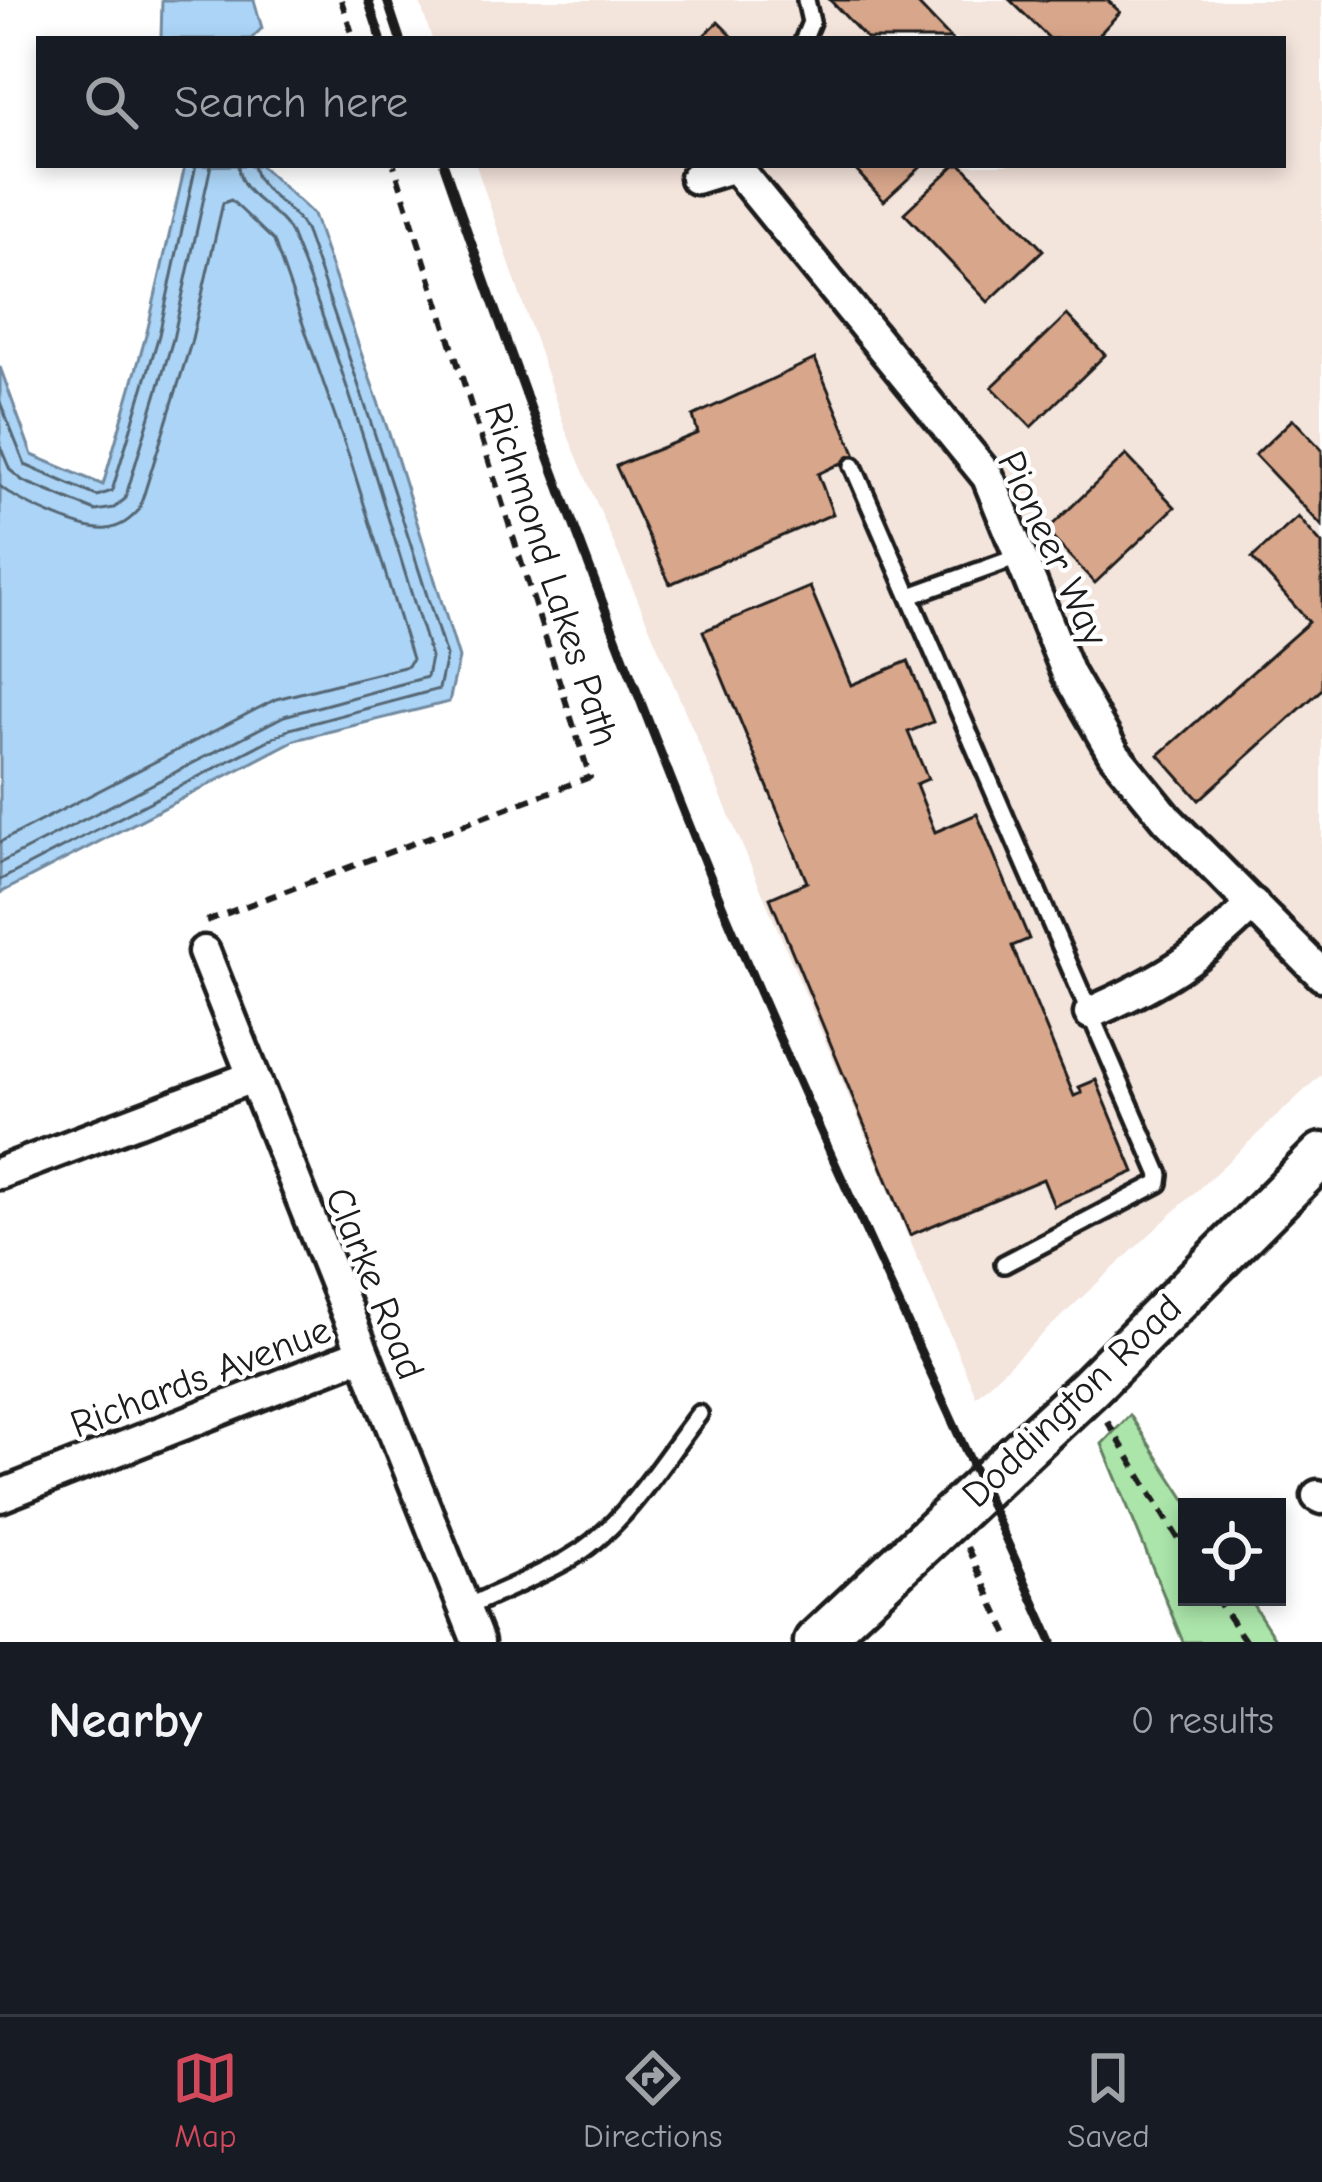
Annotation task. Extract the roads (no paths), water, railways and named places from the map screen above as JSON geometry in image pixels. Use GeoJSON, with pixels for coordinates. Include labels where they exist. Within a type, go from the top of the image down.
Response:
{"type":"FeatureCollection","features":[{"type":"Feature","properties":{"kind":"main road","name":"Doddington Road"},"geometry":{"type":"LineString","coordinates":[[817,1642],[1089,1388],[1322,1155]]}},
{"type":"Feature","properties":{"kind":"street"},"geometry":{"type":"LineString","coordinates":[[695,178],[730,168]]}},
{"type":"Feature","properties":{"kind":"street","name":"Pioneer Way"},"geometry":{"type":"LineString","coordinates":[[739,168],[988,477],[1068,674],[1114,754],[1168,820],[1322,975]]}},
{"type":"Feature","properties":{"kind":"street"},"geometry":{"type":"LineString","coordinates":[[1090,1013],[1171,975],[1209,948],[1253,904]]}},
{"type":"Feature","properties":{"kind":"street","name":"Clarke Road"},"geometry":{"type":"LineString","coordinates":[[204,952],[478,1642]]}},
{"type":"Feature","properties":{"kind":"street"},"geometry":{"type":"LineString","coordinates":[[0,1173],[252,1077]]}},
{"type":"Feature","properties":{"kind":"street","name":"Richards Avenue"},"geometry":{"type":"LineString","coordinates":[[0,1496],[362,1354]]}},
{"type":"Feature","properties":{"kind":"lane"},"geometry":{"type":"LineString","coordinates":[[805,36],[812,22],[806,0]]}},
{"type":"Feature","properties":{"kind":"lane"},"geometry":{"type":"LineString","coordinates":[[854,466],[1160,1174],[1159,1183],[1004,1264]]}},
{"type":"Feature","properties":{"kind":"lane"},"geometry":{"type":"LineString","coordinates":[[910,596],[1018,557]]}},
{"type":"Feature","properties":{"kind":"lane"},"geometry":{"type":"LineString","coordinates":[[464,1608],[568,1560],[599,1536],[624,1512],[699,1414]]}},
{"type":"Feature","properties":{"kind":"water"},"geometry":{"type":"Polygon","coordinates":[[[162,0],[254,0],[262,28],[254,36],[161,36],[162,0]]]}},
{"type":"Feature","properties":{"kind":"water"},"geometry":{"type":"Polygon","coordinates":[[[185,168],[263,168],[313,214],[394,448],[459,658],[449,702],[295,740],[0,893],[0,367],[32,455],[103,485],[147,332],[185,168]]]}},
{"type":"Feature","properties":{"kind":"railway"},"geometry":{"type":"LineString","coordinates":[[368,0],[380,36]]}},
{"type":"Feature","properties":{"kind":"railway"},"geometry":{"type":"LineString","coordinates":[[387,0],[399,36]]}},
{"type":"Feature","properties":{"kind":"railway"},"geometry":{"type":"LineString","coordinates":[[445,168],[572,520],[708,871],[1052,1642]]}}]}
